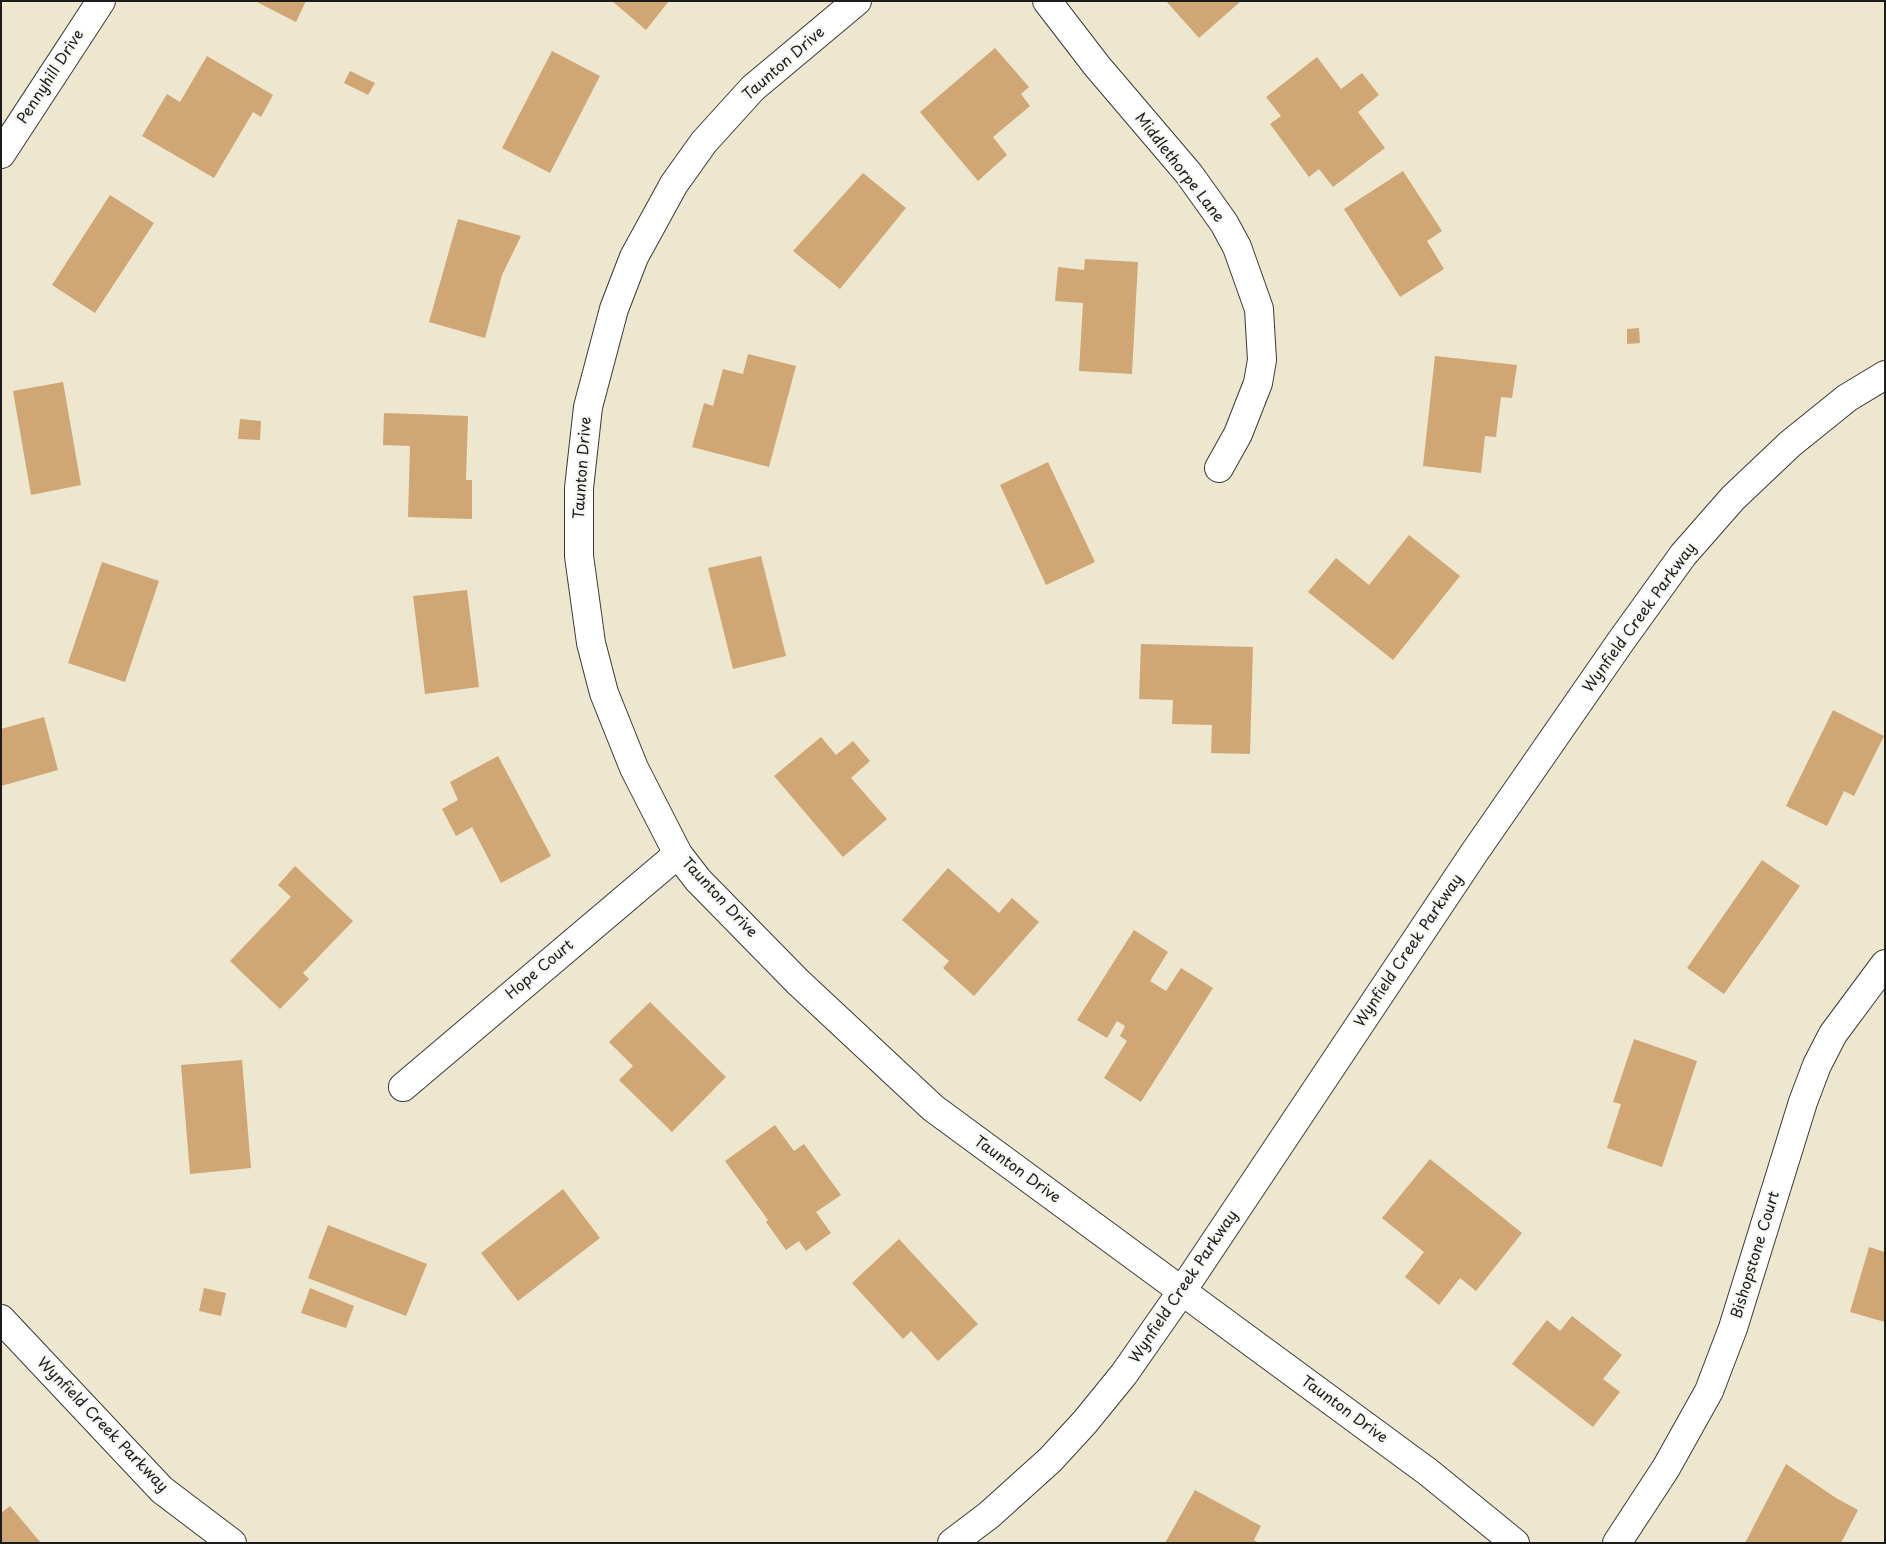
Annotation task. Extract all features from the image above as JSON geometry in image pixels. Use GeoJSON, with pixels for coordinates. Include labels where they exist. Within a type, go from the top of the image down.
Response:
{"type":"FeatureCollection","features":[{"type":"Feature","properties":{"kind":"street","name":"Pennyhill Drive"},"geometry":{"type":"LineString","coordinates":[[1,154],[100,1]]}},
{"type":"Feature","properties":{"kind":"street","name":"Taunton Drive"},"geometry":{"type":"LineString","coordinates":[[857,1],[754,88],[704,142],[674,184],[634,257],[617,300],[588,407],[578,488],[579,556],[591,643],[604,693],[634,768],[678,854],[698,880],[798,982],[933,1108],[1428,1472],[1515,1543]]}},
{"type":"Feature","properties":{"kind":"street","name":"Middlethorpe Lane"},"geometry":{"type":"LineString","coordinates":[[1048,1],[1097,66],[1188,174],[1224,223],[1237,247],[1259,309],[1262,360],[1258,384],[1238,434],[1219,468]]}},
{"type":"Feature","properties":{"kind":"street","name":"Wynfield Creek Parkway"},"geometry":{"type":"LineString","coordinates":[[952,1543],[989,1515],[1050,1460],[1085,1422],[1124,1374],[1182,1291],[1474,853],[1683,555],[1733,498],[1790,444],[1847,398],[1885,376]]}},
{"type":"Feature","properties":{"kind":"street","name":"Hope Court"},"geometry":{"type":"LineString","coordinates":[[403,1087],[678,854]]}},
{"type":"Feature","properties":{"kind":"street","name":"Bishopstone Court"},"geometry":{"type":"LineString","coordinates":[[1617,1543],[1666,1468],[1709,1391],[1733,1328],[1803,1102],[1817,1065],[1833,1034],[1885,964]]}},
{"type":"Feature","properties":{"kind":"street","name":"Wynfield Creek Parkway"},"geometry":{"type":"LineString","coordinates":[[1,1319],[162,1490],[232,1543]]}},
{"type":"Feature","properties":{"kind":"building"},"geometry":{"type":"Polygon","coordinates":[[[255,1],[306,1],[296,22],[255,1]]]}},
{"type":"Feature","properties":{"kind":"building"},"geometry":{"type":"Polygon","coordinates":[[[612,1],[669,1],[646,30],[612,1]]]}},
{"type":"Feature","properties":{"kind":"building"},"geometry":{"type":"Polygon","coordinates":[[[1166,1],[1241,1],[1199,38],[1166,1]]]}},
{"type":"Feature","properties":{"kind":"building"},"geometry":{"type":"Polygon","coordinates":[[[995,48],[1029,87],[1021,94],[1030,106],[993,137],[1007,155],[978,181],[920,112],[995,48]]]}},
{"type":"Feature","properties":{"kind":"building"},"geometry":{"type":"Polygon","coordinates":[[[552,51],[600,76],[550,173],[502,148],[552,51]]]}},
{"type":"Feature","properties":{"kind":"building"},"geometry":{"type":"Polygon","coordinates":[[[207,56],[273,95],[261,117],[253,112],[214,178],[142,136],[167,94],[180,102],[207,56]]]}},
{"type":"Feature","properties":{"kind":"building"},"geometry":{"type":"Polygon","coordinates":[[[1317,57],[1341,89],[1362,73],[1379,95],[1358,112],[1385,148],[1333,187],[1319,169],[1309,177],[1270,124],[1281,116],[1266,97],[1317,57]]]}},
{"type":"Feature","properties":{"kind":"building"},"geometry":{"type":"Polygon","coordinates":[[[350,71],[375,83],[368,95],[344,83],[350,71]]]}},
{"type":"Feature","properties":{"kind":"building"},"geometry":{"type":"Polygon","coordinates":[[[1403,171],[1442,231],[1427,241],[1444,269],[1400,297],[1344,209],[1403,171]]]}},
{"type":"Feature","properties":{"kind":"building"},"geometry":{"type":"Polygon","coordinates":[[[863,173],[906,208],[840,289],[793,251],[863,173]]]}},
{"type":"Feature","properties":{"kind":"building"},"geometry":{"type":"Polygon","coordinates":[[[110,195],[154,223],[95,313],[52,285],[110,195]]]}},
{"type":"Feature","properties":{"kind":"building"},"geometry":{"type":"Polygon","coordinates":[[[458,219],[521,236],[502,275],[485,338],[429,322],[458,219]]]}},
{"type":"Feature","properties":{"kind":"building"},"geometry":{"type":"Polygon","coordinates":[[[1085,259],[1138,262],[1132,374],[1079,371],[1083,303],[1055,301],[1058,267],[1084,270],[1085,259]]]}},
{"type":"Feature","properties":{"kind":"building"},"geometry":{"type":"Polygon","coordinates":[[[1639,328],[1640,343],[1627,344],[1627,329],[1639,328]]]}},
{"type":"Feature","properties":{"kind":"building"},"geometry":{"type":"Polygon","coordinates":[[[748,354],[796,366],[769,467],[692,447],[704,403],[713,406],[723,369],[743,374],[748,354]]]}},
{"type":"Feature","properties":{"kind":"building"},"geometry":{"type":"Polygon","coordinates":[[[1435,356],[1517,365],[1512,398],[1501,397],[1496,437],[1485,436],[1481,473],[1423,466],[1435,356]]]}},
{"type":"Feature","properties":{"kind":"building"},"geometry":{"type":"Polygon","coordinates":[[[63,382],[81,485],[31,495],[13,391],[63,382]]]}},
{"type":"Feature","properties":{"kind":"building"},"geometry":{"type":"Polygon","coordinates":[[[384,413],[468,416],[466,480],[472,480],[472,519],[408,517],[410,446],[383,445],[384,413]]]}},
{"type":"Feature","properties":{"kind":"building"},"geometry":{"type":"Polygon","coordinates":[[[240,419],[261,421],[260,440],[238,439],[240,419]]]}},
{"type":"Feature","properties":{"kind":"building"},"geometry":{"type":"Polygon","coordinates":[[[1048,462],[1095,562],[1046,585],[1000,485],[1048,462]]]}},
{"type":"Feature","properties":{"kind":"building"},"geometry":{"type":"Polygon","coordinates":[[[1409,535],[1460,576],[1393,660],[1308,592],[1336,558],[1369,585],[1409,535]]]}},
{"type":"Feature","properties":{"kind":"building"},"geometry":{"type":"Polygon","coordinates":[[[761,556],[786,656],[733,669],[708,568],[761,556]]]}},
{"type":"Feature","properties":{"kind":"building"},"geometry":{"type":"Polygon","coordinates":[[[102,562],[159,581],[125,682],[68,663],[102,562]]]}},
{"type":"Feature","properties":{"kind":"building"},"geometry":{"type":"Polygon","coordinates":[[[467,590],[479,687],[425,694],[413,596],[467,590]]]}},
{"type":"Feature","properties":{"kind":"building"},"geometry":{"type":"Polygon","coordinates":[[[1141,644],[1253,647],[1250,754],[1211,753],[1212,725],[1172,724],[1173,700],[1139,699],[1141,644]]]}},
{"type":"Feature","properties":{"kind":"building"},"geometry":{"type":"Polygon","coordinates":[[[1833,710],[1884,736],[1854,796],[1844,791],[1827,826],[1786,806],[1833,710]]]}},
{"type":"Feature","properties":{"kind":"building"},"geometry":{"type":"Polygon","coordinates":[[[44,717],[58,770],[1,786],[1,729],[44,717]]]}},
{"type":"Feature","properties":{"kind":"building"},"geometry":{"type":"Polygon","coordinates":[[[821,737],[836,755],[853,741],[870,761],[851,778],[887,819],[843,857],[774,776],[821,737]]]}},
{"type":"Feature","properties":{"kind":"building"},"geometry":{"type":"Polygon","coordinates":[[[498,756],[551,856],[501,883],[472,827],[456,836],[442,809],[458,800],[450,782],[498,756]]]}},
{"type":"Feature","properties":{"kind":"building"},"geometry":{"type":"Polygon","coordinates":[[[1762,860],[1800,886],[1724,994],[1687,968],[1762,860]]]}},
{"type":"Feature","properties":{"kind":"building"},"geometry":{"type":"Polygon","coordinates":[[[295,866],[353,921],[303,973],[309,979],[280,1009],[230,961],[291,897],[278,885],[295,866]]]}},
{"type":"Feature","properties":{"kind":"building"},"geometry":{"type":"Polygon","coordinates":[[[948,868],[999,913],[1012,898],[1039,922],[974,996],[943,968],[949,961],[902,920],[948,868]]]}},
{"type":"Feature","properties":{"kind":"building"},"geometry":{"type":"Polygon","coordinates":[[[1134,930],[1168,952],[1150,981],[1166,991],[1181,968],[1213,988],[1141,1102],[1104,1078],[1127,1041],[1120,1036],[1125,1026],[1117,1021],[1107,1038],[1077,1020],[1134,930]]]}},
{"type":"Feature","properties":{"kind":"building"},"geometry":{"type":"Polygon","coordinates":[[[650,1002],[726,1077],[672,1132],[619,1080],[633,1066],[609,1042],[650,1002]]]}},
{"type":"Feature","properties":{"kind":"building"},"geometry":{"type":"Polygon","coordinates":[[[1634,1039],[1697,1061],[1662,1167],[1607,1148],[1621,1104],[1613,1102],[1634,1039]]]}},
{"type":"Feature","properties":{"kind":"building"},"geometry":{"type":"Polygon","coordinates":[[[242,1060],[251,1168],[190,1174],[181,1065],[242,1060]]]}},
{"type":"Feature","properties":{"kind":"building"},"geometry":{"type":"Polygon","coordinates":[[[775,1125],[794,1151],[804,1144],[841,1195],[816,1212],[831,1233],[806,1251],[799,1241],[786,1250],[766,1222],[768,1220],[725,1161],[775,1125]]]}},
{"type":"Feature","properties":{"kind":"building"},"geometry":{"type":"Polygon","coordinates":[[[1430,1159],[1522,1233],[1476,1291],[1460,1278],[1439,1305],[1405,1277],[1424,1252],[1382,1218],[1430,1159]]]}},
{"type":"Feature","properties":{"kind":"building"},"geometry":{"type":"Polygon","coordinates":[[[563,1189],[600,1238],[518,1301],[481,1253],[563,1189]]]}},
{"type":"Feature","properties":{"kind":"building"},"geometry":{"type":"Polygon","coordinates":[[[328,1225],[427,1264],[406,1316],[308,1278],[328,1225]]]}},
{"type":"Feature","properties":{"kind":"building"},"geometry":{"type":"Polygon","coordinates":[[[899,1239],[978,1324],[938,1361],[911,1331],[903,1339],[852,1283],[899,1239]]]}},
{"type":"Feature","properties":{"kind":"building"},"geometry":{"type":"Polygon","coordinates":[[[1869,1247],[1885,1252],[1885,1322],[1850,1312],[1869,1247]]]}},
{"type":"Feature","properties":{"kind":"building"},"geometry":{"type":"Polygon","coordinates":[[[204,1288],[226,1293],[221,1316],[199,1311],[204,1288]]]}},
{"type":"Feature","properties":{"kind":"building"},"geometry":{"type":"Polygon","coordinates":[[[310,1288],[354,1306],[346,1328],[301,1313],[310,1288]]]}},
{"type":"Feature","properties":{"kind":"building"},"geometry":{"type":"Polygon","coordinates":[[[1572,1316],[1622,1355],[1603,1379],[1620,1392],[1593,1427],[1512,1364],[1547,1320],[1560,1331],[1572,1316]]]}},
{"type":"Feature","properties":{"kind":"building"},"geometry":{"type":"Polygon","coordinates":[[[1786,1464],[1836,1498],[1858,1510],[1841,1543],[1745,1543],[1786,1464]]]}},
{"type":"Feature","properties":{"kind":"building"},"geometry":{"type":"Polygon","coordinates":[[[1195,1490],[1261,1526],[1254,1540],[1259,1543],[1165,1543],[1195,1490]]]}},
{"type":"Feature","properties":{"kind":"building"},"geometry":{"type":"Polygon","coordinates":[[[10,1506],[41,1543],[1,1543],[1,1513],[10,1506]]]}}]}
